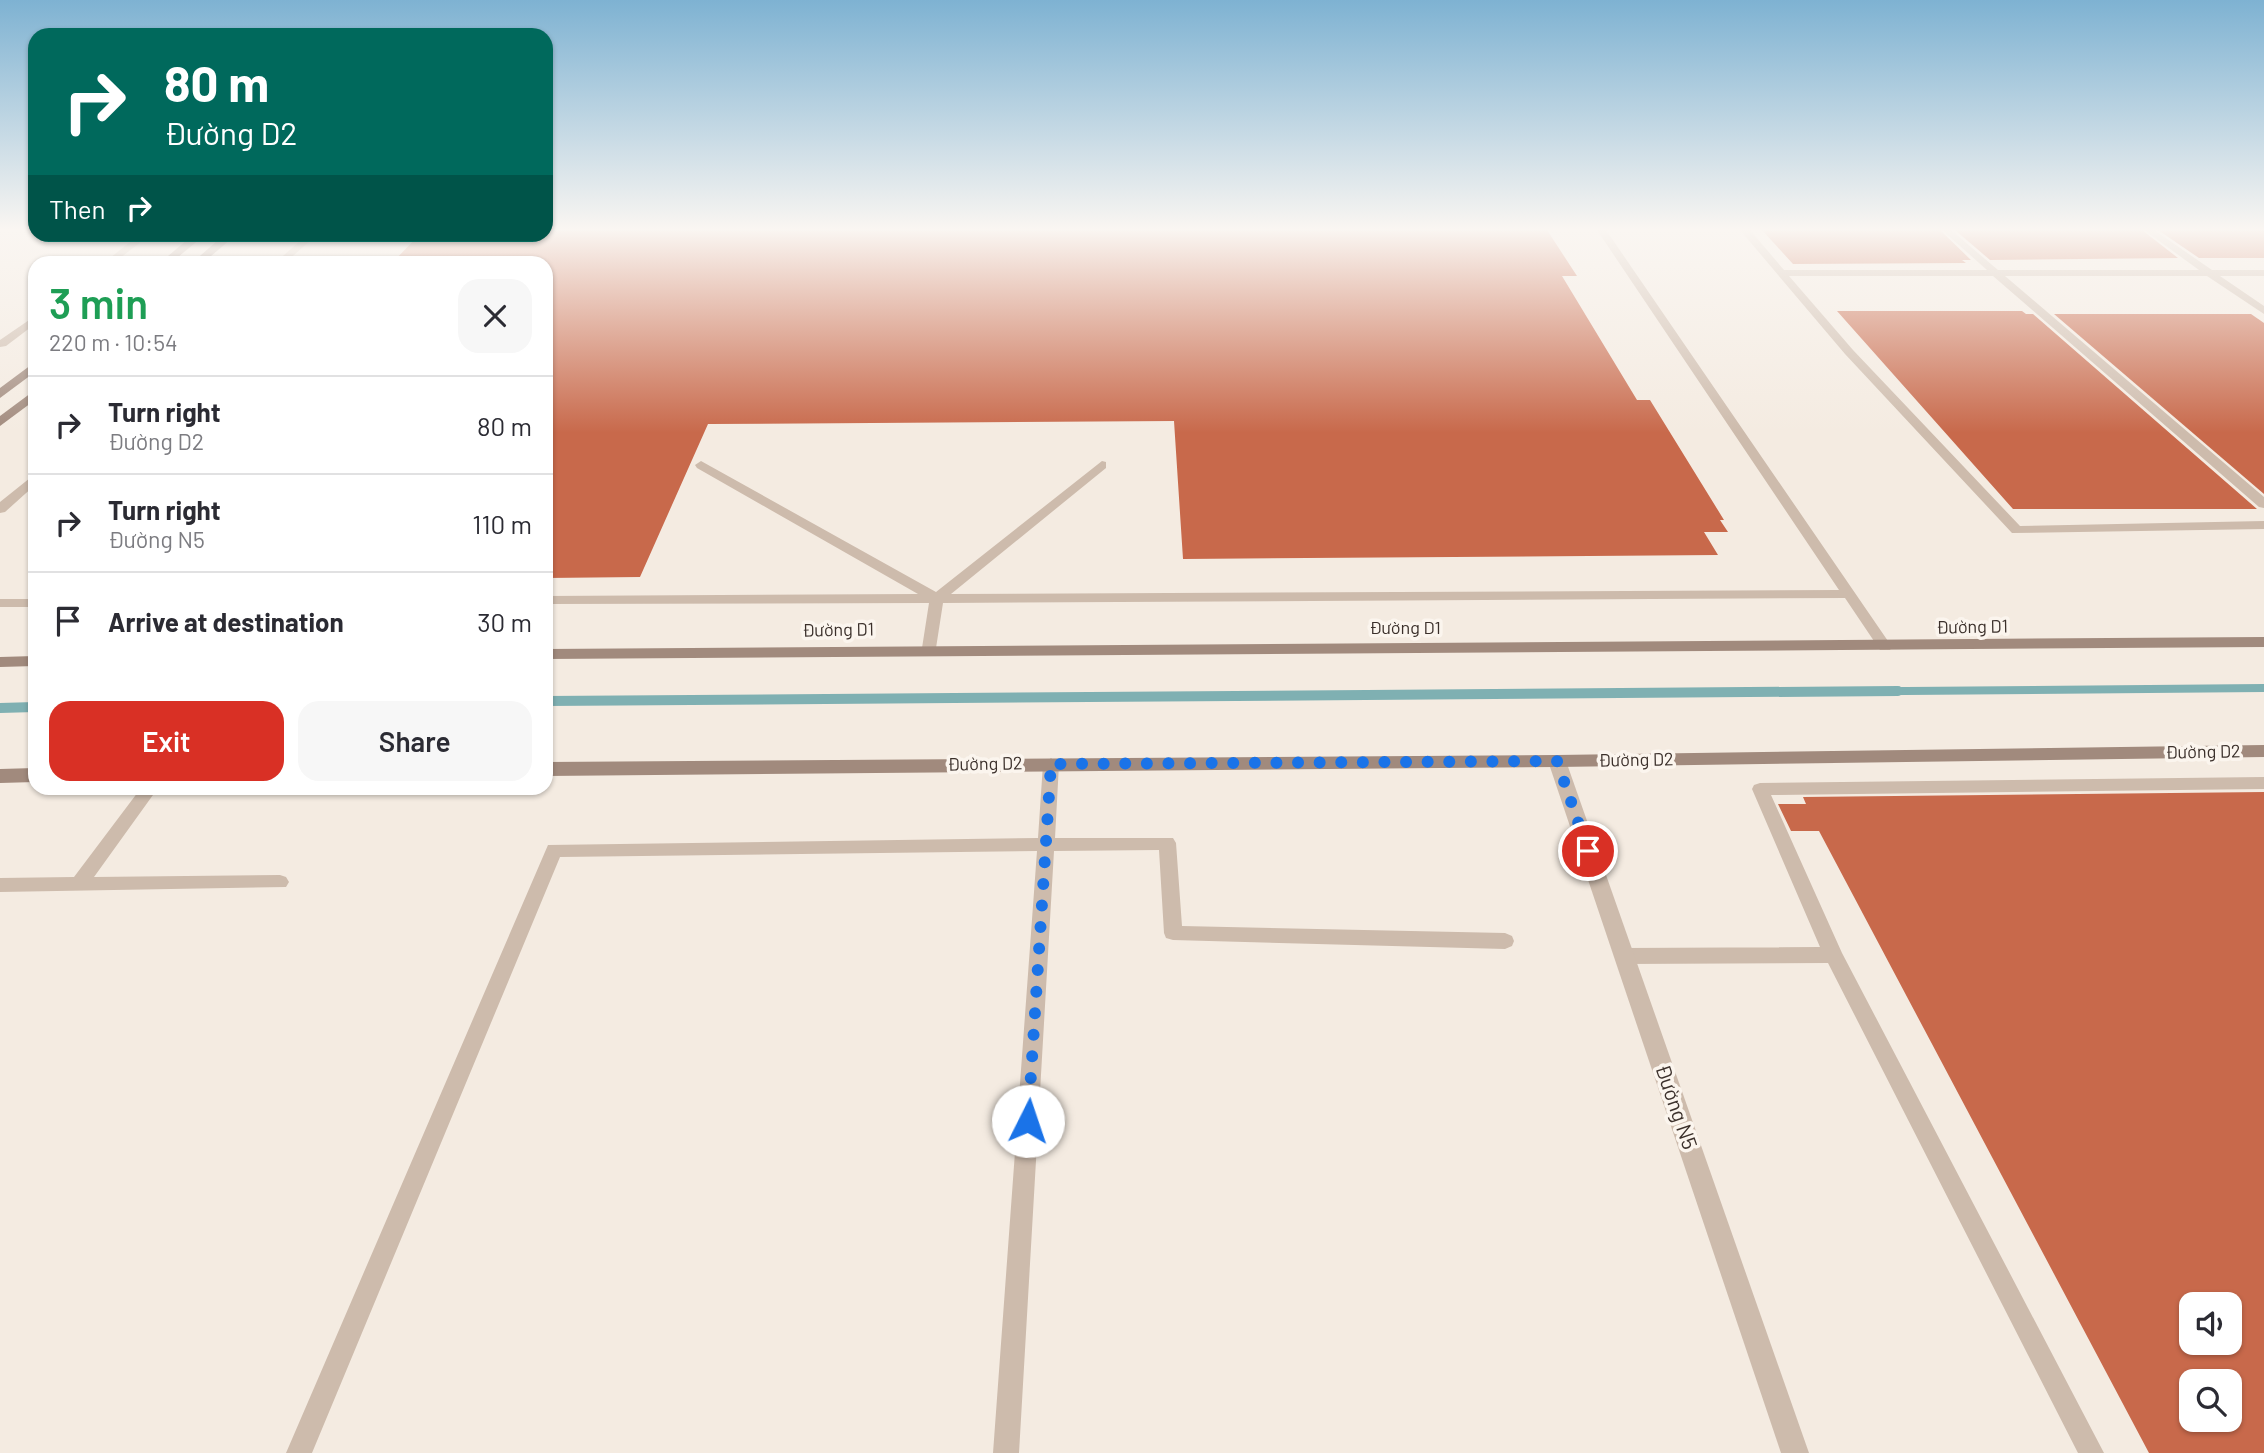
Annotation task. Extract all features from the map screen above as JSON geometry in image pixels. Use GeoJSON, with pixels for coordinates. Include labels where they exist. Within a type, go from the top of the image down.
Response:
{"type":"FeatureCollection","features":[{"type":"Feature","properties":{"kind":"street"},"geometry":{"type":"LineString","coordinates":[[0,394],[28,372]]}},
{"type":"Feature","properties":{"kind":"street"},"geometry":{"type":"LineString","coordinates":[[0,422],[28,400]]}},
{"type":"Feature","properties":{"kind":"street","name":"Đường D1"},"geometry":{"type":"LineString","coordinates":[[553,654],[929,648],[1885,647],[2264,642]]}},
{"type":"Feature","properties":{"kind":"street"},"geometry":{"type":"LineString","coordinates":[[0,662],[28,661]]}},
{"type":"Feature","properties":{"kind":"street","name":"Đường D2"},"geometry":{"type":"LineString","coordinates":[[553,769],[1557,761],[2264,751]]}},
{"type":"Feature","properties":{"kind":"street","name":"Đường N5"},"geometry":{"type":"LineString","coordinates":[[1557,761],[1795,1453]]}},
{"type":"Feature","properties":{"kind":"street"},"geometry":{"type":"LineString","coordinates":[[0,776],[28,775]]}},
{"type":"Feature","properties":{"kind":"lane"},"geometry":{"type":"LineString","coordinates":[[1648,298],[1885,647]]}},
{"type":"Feature","properties":{"kind":"lane"},"geometry":{"type":"LineString","coordinates":[[1803,298],[1849,352],[2017,530],[2264,525]]}},
{"type":"Feature","properties":{"kind":"lane"},"geometry":{"type":"LineString","coordinates":[[2024,298],[2264,505]]}},
{"type":"Feature","properties":{"kind":"lane"},"geometry":{"type":"LineString","coordinates":[[2245,298],[2264,311]]}},
{"type":"Feature","properties":{"kind":"lane"},"geometry":{"type":"LineString","coordinates":[[2,344],[28,324]]}},
{"type":"Feature","properties":{"kind":"lane"},"geometry":{"type":"LineString","coordinates":[[701,465],[937,598]]}},
{"type":"Feature","properties":{"kind":"lane"},"geometry":{"type":"LineString","coordinates":[[929,648],[937,598],[1102,465]]}},
{"type":"Feature","properties":{"kind":"lane"},"geometry":{"type":"LineString","coordinates":[[0,509],[28,484]]}},
{"type":"Feature","properties":{"kind":"lane"},"geometry":{"type":"LineString","coordinates":[[553,600],[1848,594]]}},
{"type":"Feature","properties":{"kind":"lane"},"geometry":{"type":"LineString","coordinates":[[0,603],[28,603]]}},
{"type":"Feature","properties":{"kind":"lane"},"geometry":{"type":"LineString","coordinates":[[1006,1453],[1051,764]]}},
{"type":"Feature","properties":{"kind":"lane"},"geometry":{"type":"LineString","coordinates":[[2091,1453],[1833,955],[1760,789],[2264,783]]}},
{"type":"Feature","properties":{"kind":"lane"},"geometry":{"type":"LineString","coordinates":[[79,884],[145,795]]}},
{"type":"Feature","properties":{"kind":"lane"},"geometry":{"type":"LineString","coordinates":[[299,1453],[554,850],[1167,843],[1173,933],[1505,941]]}},
{"type":"Feature","properties":{"kind":"lane"},"geometry":{"type":"LineString","coordinates":[[0,885],[280,882]]}},
{"type":"Feature","properties":{"kind":"lane"},"geometry":{"type":"LineString","coordinates":[[1624,956],[1833,955]]}},
{"type":"Feature","properties":{"kind":"building"},"geometry":{"type":"Polygon","coordinates":[[[553,298],[1575,298],[1637,400],[1650,400],[1724,520],[1720,520],[1728,532],[1704,532],[1718,555],[1183,559],[1174,421],[708,424],[640,577],[553,578],[553,298]]]}},
{"type":"Feature","properties":{"kind":"building"},"geometry":{"type":"Polygon","coordinates":[[[1837,311],[2022,311],[2033,314],[2257,509],[2013,509],[1837,311]]]}},
{"type":"Feature","properties":{"kind":"building"},"geometry":{"type":"Polygon","coordinates":[[[2054,314],[2251,314],[2264,323],[2264,494],[2054,314]]]}},
{"type":"Feature","properties":{"kind":"building"},"geometry":{"type":"Polygon","coordinates":[[[2264,792],[2264,1453],[2149,1453],[1819,831],[1791,831],[1778,804],[1806,804],[1803,797],[2264,792]]]}},
{"type":"Feature","properties":{"kind":"waterway"},"geometry":{"type":"LineString","coordinates":[[1666,693],[2264,688]]}},
{"type":"Feature","properties":{"kind":"waterway"},"geometry":{"type":"LineString","coordinates":[[553,701],[1898,691]]}},
{"type":"Feature","properties":{"kind":"waterway"},"geometry":{"type":"LineString","coordinates":[[0,708],[28,707]]}},
{"type":"Feature","properties":{"kind":"route"},"geometry":{"type":"LineString","coordinates":[[1028,1121],[1051,764],[1557,761],[1588,851]]}}]}
